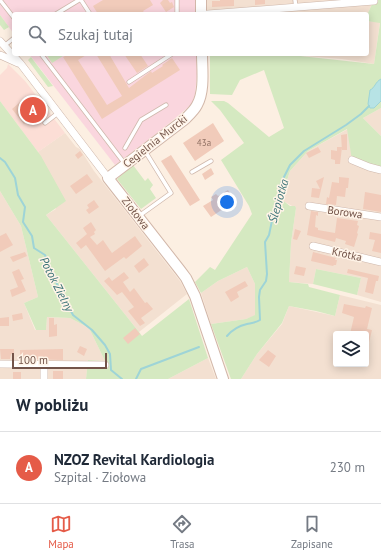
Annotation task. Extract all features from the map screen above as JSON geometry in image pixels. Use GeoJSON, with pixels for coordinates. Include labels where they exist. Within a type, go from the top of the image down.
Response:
{"type":"FeatureCollection","features":[{"type":"Feature","properties":{"kind":"street"},"geometry":{"type":"LineString","coordinates":[[201,0],[201,12]]}},
{"type":"Feature","properties":{"kind":"street"},"geometry":{"type":"LineString","coordinates":[[226,12],[296,4],[374,1]]}},
{"type":"Feature","properties":{"kind":"street","name":"Ziołowa"},"geometry":{"type":"LineString","coordinates":[[2,44],[12,51]]}},
{"type":"Feature","properties":{"kind":"street","name":"Ziołowa"},"geometry":{"type":"LineString","coordinates":[[0,55],[20,64]]}},
{"type":"Feature","properties":{"kind":"street","name":"Ziołowa"},"geometry":{"type":"LineString","coordinates":[[15,56],[180,270],[195,296],[223,379]]}},
{"type":"Feature","properties":{"kind":"street","name":"Cegielnia Murcki"},"geometry":{"type":"LineString","coordinates":[[108,178],[184,120],[197,104],[201,94],[202,56]]}},
{"type":"Feature","properties":{"kind":"street"},"geometry":{"type":"LineString","coordinates":[[352,160],[381,170]]}},
{"type":"Feature","properties":{"kind":"street","name":"Borowa"},"geometry":{"type":"LineString","coordinates":[[309,206],[381,217]]}},
{"type":"Feature","properties":{"kind":"street","name":"Krótka"},"geometry":{"type":"LineString","coordinates":[[313,246],[381,262]]}},
{"type":"Feature","properties":{"kind":"street"},"geometry":{"type":"LineString","coordinates":[[0,364],[105,365]]}},
{"type":"Feature","properties":{"kind":"street"},"geometry":{"type":"LineString","coordinates":[[44,365],[44,379]]}},
{"type":"Feature","properties":{"kind":"lane"},"geometry":{"type":"LineString","coordinates":[[0,0],[12,15]]}},
{"type":"Feature","properties":{"kind":"lane"},"geometry":{"type":"LineString","coordinates":[[59,12],[73,2],[80,0],[89,12]]}},
{"type":"Feature","properties":{"kind":"lane"},"geometry":{"type":"LineString","coordinates":[[177,0],[177,12]]}},
{"type":"Feature","properties":{"kind":"lane"},"geometry":{"type":"LineString","coordinates":[[2,44],[12,39]]}},
{"type":"Feature","properties":{"kind":"lane"},"geometry":{"type":"LineString","coordinates":[[43,56],[126,165]]}},
{"type":"Feature","properties":{"kind":"lane"},"geometry":{"type":"LineString","coordinates":[[129,82],[169,56]]}},
{"type":"Feature","properties":{"kind":"lane"},"geometry":{"type":"LineString","coordinates":[[125,148],[141,120],[166,105]]}},
{"type":"Feature","properties":{"kind":"lane"},"geometry":{"type":"LineString","coordinates":[[45,123],[58,112]]}},
{"type":"Feature","properties":{"kind":"lane"},"geometry":{"type":"LineString","coordinates":[[138,216],[171,193],[144,150]]}},
{"type":"Feature","properties":{"kind":"lane"},"geometry":{"type":"LineString","coordinates":[[192,172],[211,161]]}},
{"type":"Feature","properties":{"kind":"shaded area"},"geometry":{"type":"Polygon","coordinates":[[[0,0],[196,0],[196,12],[12,12],[12,31],[0,15],[0,0]]]}},
{"type":"Feature","properties":{"kind":"shaded area"},"geometry":{"type":"Polygon","coordinates":[[[206,0],[374,0],[368,12],[206,12],[206,0]]]}},
{"type":"Feature","properties":{"kind":"shaded area"},"geometry":{"type":"Polygon","coordinates":[[[369,21],[380,22],[374,64],[342,59],[306,56],[369,56],[369,21]]]}},
{"type":"Feature","properties":{"kind":"shaded area"},"geometry":{"type":"Polygon","coordinates":[[[31,56],[196,56],[197,74],[195,94],[192,104],[115,165],[31,56]]]}},
{"type":"Feature","properties":{"kind":"shaded area"},"geometry":{"type":"Polygon","coordinates":[[[8,64],[25,81],[65,133],[38,152],[0,101],[0,75],[7,68],[8,64]]]}},
{"type":"Feature","properties":{"kind":"shaded area"},"geometry":{"type":"Polygon","coordinates":[[[381,108],[381,136],[363,118],[381,108]]]}},
{"type":"Feature","properties":{"kind":"shaded area"},"geometry":{"type":"Polygon","coordinates":[[[348,129],[381,170],[381,302],[357,295],[361,278],[316,269],[313,284],[289,282],[291,243],[296,208],[281,200],[290,171],[308,151],[348,129]]]}},
{"type":"Feature","properties":{"kind":"shaded area"},"geometry":{"type":"Polygon","coordinates":[[[65,133],[76,147],[80,149],[94,171],[180,281],[187,294],[139,332],[46,215],[56,209],[38,152],[65,133]]]}},
{"type":"Feature","properties":{"kind":"shaded area"},"geometry":{"type":"Polygon","coordinates":[[[0,191],[21,226],[38,297],[24,303],[35,330],[46,330],[47,317],[70,318],[89,328],[105,361],[88,360],[86,379],[0,379],[0,191]]]}},
{"type":"Feature","properties":{"kind":"shaded area"},"geometry":{"type":"Polygon","coordinates":[[[247,267],[255,284],[256,315],[246,319],[211,324],[201,293],[218,281],[247,267]]]}},
{"type":"Feature","properties":{"kind":"shaded area"},"geometry":{"type":"Polygon","coordinates":[[[340,295],[381,305],[381,379],[241,379],[257,354],[282,324],[289,306],[335,316],[340,295]]]}},
{"type":"Feature","properties":{"kind":"shaded area"},"geometry":{"type":"Polygon","coordinates":[[[208,358],[216,379],[168,379],[208,358]]]}},
{"type":"Feature","properties":{"kind":"green space"},"geometry":{"type":"Polygon","coordinates":[[[374,0],[381,0],[381,108],[363,118],[381,136],[381,170],[352,160],[347,129],[308,151],[290,171],[281,199],[290,206],[295,206],[296,208],[291,243],[289,282],[308,284],[309,287],[340,295],[335,316],[289,306],[282,323],[257,354],[241,379],[231,379],[211,324],[246,319],[255,315],[255,284],[247,267],[218,281],[201,293],[195,282],[210,267],[215,270],[252,214],[249,206],[221,160],[244,143],[220,110],[211,101],[224,101],[228,103],[269,137],[284,128],[264,70],[240,80],[232,95],[210,94],[210,56],[300,56],[374,64],[380,23],[369,21],[368,12],[374,0]]]}},
{"type":"Feature","properties":{"kind":"green space"},"geometry":{"type":"Polygon","coordinates":[[[0,15],[9,27],[4,30],[0,25],[0,15]]]}},
{"type":"Feature","properties":{"kind":"green space"},"geometry":{"type":"Polygon","coordinates":[[[47,56],[63,56],[52,63],[47,56]]]}},
{"type":"Feature","properties":{"kind":"green space"},"geometry":{"type":"Polygon","coordinates":[[[31,57],[53,86],[48,87],[28,60],[31,57]]]}},
{"type":"Feature","properties":{"kind":"green space"},"geometry":{"type":"Polygon","coordinates":[[[0,101],[41,156],[66,201],[46,215],[142,336],[189,299],[208,358],[168,379],[86,379],[88,360],[105,361],[89,328],[70,318],[47,317],[46,330],[36,330],[24,303],[38,297],[21,226],[0,191],[0,101]]]}},
{"type":"Feature","properties":{"kind":"green space"},"geometry":{"type":"Polygon","coordinates":[[[133,165],[145,181],[148,178],[153,185],[150,189],[156,198],[141,209],[117,179],[133,165]]]}},
{"type":"Feature","properties":{"kind":"green space"},"geometry":{"type":"Polygon","coordinates":[[[316,269],[361,278],[357,295],[313,284],[316,269]]]}},
{"type":"Feature","properties":{"kind":"water"},"geometry":{"type":"Polygon","coordinates":[[[381,79],[381,101],[374,108],[370,108],[368,104],[370,90],[381,79]]]}},
{"type":"Feature","properties":{"kind":"building"},"geometry":{"type":"Polygon","coordinates":[[[103,0],[150,0],[153,5],[144,12],[97,12],[93,6],[103,0]]]}},
{"type":"Feature","properties":{"kind":"building"},"geometry":{"type":"Polygon","coordinates":[[[163,0],[168,0],[170,3],[172,2],[174,7],[166,12],[160,3],[163,0]]]}},
{"type":"Feature","properties":{"kind":"building"},"geometry":{"type":"Polygon","coordinates":[[[234,0],[234,6],[212,7],[212,1],[234,0]]]}},
{"type":"Feature","properties":{"kind":"building"},"geometry":{"type":"Polygon","coordinates":[[[255,0],[265,0],[265,4],[255,5],[255,0]]]}},
{"type":"Feature","properties":{"kind":"building"},"geometry":{"type":"Polygon","coordinates":[[[85,56],[78,60],[107,105],[122,96],[97,56],[110,56],[129,88],[151,71],[152,73],[163,66],[162,65],[172,58],[180,70],[102,119],[63,57],[85,56]]]}},
{"type":"Feature","properties":{"kind":"building"},"geometry":{"type":"Polygon","coordinates":[[[125,56],[141,56],[148,66],[137,73],[125,56]]]}},
{"type":"Feature","properties":{"kind":"building"},"geometry":{"type":"Polygon","coordinates":[[[26,97],[38,112],[24,124],[12,109],[26,97]]]}},
{"type":"Feature","properties":{"kind":"building"},"geometry":{"type":"Polygon","coordinates":[[[213,123],[224,141],[195,161],[183,143],[213,123]]]}},
{"type":"Feature","properties":{"kind":"building"},"geometry":{"type":"Polygon","coordinates":[[[347,134],[347,150],[342,150],[341,135],[347,134]]]}},
{"type":"Feature","properties":{"kind":"building"},"geometry":{"type":"Polygon","coordinates":[[[318,147],[321,152],[309,158],[306,153],[318,147]]]}},
{"type":"Feature","properties":{"kind":"building"},"geometry":{"type":"Polygon","coordinates":[[[337,147],[342,147],[340,164],[335,164],[335,160],[331,159],[331,150],[337,151],[337,147]]]}},
{"type":"Feature","properties":{"kind":"building"},"geometry":{"type":"Polygon","coordinates":[[[80,151],[83,155],[78,159],[75,155],[80,151]]]}},
{"type":"Feature","properties":{"kind":"building"},"geometry":{"type":"Polygon","coordinates":[[[171,155],[200,200],[190,206],[161,161],[171,155]]]}},
{"type":"Feature","properties":{"kind":"building"},"geometry":{"type":"Polygon","coordinates":[[[211,168],[214,174],[205,180],[202,174],[211,168]]]}},
{"type":"Feature","properties":{"kind":"building"},"geometry":{"type":"Polygon","coordinates":[[[87,174],[93,182],[76,194],[70,186],[87,174]]]}},
{"type":"Feature","properties":{"kind":"building"},"geometry":{"type":"Polygon","coordinates":[[[324,177],[319,198],[311,197],[312,188],[320,189],[316,181],[324,177]]]}},
{"type":"Feature","properties":{"kind":"building"},"geometry":{"type":"Polygon","coordinates":[[[339,177],[349,178],[345,197],[337,196],[336,205],[326,204],[327,197],[329,198],[332,182],[339,183],[339,177]]]}},
{"type":"Feature","properties":{"kind":"building"},"geometry":{"type":"Polygon","coordinates":[[[228,190],[235,201],[211,217],[203,206],[213,200],[211,197],[216,194],[218,196],[228,190]]]}},
{"type":"Feature","properties":{"kind":"building"},"geometry":{"type":"Polygon","coordinates":[[[365,192],[381,195],[381,212],[363,209],[365,192]]]}},
{"type":"Feature","properties":{"kind":"building"},"geometry":{"type":"Polygon","coordinates":[[[94,200],[99,207],[89,214],[86,210],[89,208],[87,205],[94,200]]]}},
{"type":"Feature","properties":{"kind":"building"},"geometry":{"type":"Polygon","coordinates":[[[311,211],[318,212],[318,216],[316,215],[315,227],[318,228],[318,230],[335,233],[337,218],[358,221],[358,234],[354,247],[345,244],[346,241],[336,238],[335,242],[307,235],[311,211]]]}},
{"type":"Feature","properties":{"kind":"building"},"geometry":{"type":"Polygon","coordinates":[[[91,222],[96,230],[94,232],[95,234],[90,237],[97,245],[103,240],[112,253],[135,236],[142,246],[126,259],[124,257],[105,271],[86,245],[81,249],[76,243],[87,234],[83,228],[91,222]]]}},
{"type":"Feature","properties":{"kind":"building"},"geometry":{"type":"Polygon","coordinates":[[[295,229],[301,231],[297,240],[293,239],[295,229]]]}},
{"type":"Feature","properties":{"kind":"building"},"geometry":{"type":"Polygon","coordinates":[[[370,232],[381,234],[381,253],[372,251],[375,240],[369,239],[370,232]]]}},
{"type":"Feature","properties":{"kind":"building"},"geometry":{"type":"Polygon","coordinates":[[[6,233],[13,245],[0,252],[0,236],[6,233]]]}},
{"type":"Feature","properties":{"kind":"building"},"geometry":{"type":"Polygon","coordinates":[[[25,252],[27,256],[13,262],[10,257],[25,252]]]}},
{"type":"Feature","properties":{"kind":"building"},"geometry":{"type":"Polygon","coordinates":[[[313,252],[336,258],[336,265],[333,266],[311,261],[313,252]]]}},
{"type":"Feature","properties":{"kind":"building"},"geometry":{"type":"Polygon","coordinates":[[[144,258],[149,265],[139,273],[134,266],[144,258]]]}},
{"type":"Feature","properties":{"kind":"building"},"geometry":{"type":"Polygon","coordinates":[[[296,266],[306,268],[304,276],[294,274],[296,266]]]}},
{"type":"Feature","properties":{"kind":"building"},"geometry":{"type":"Polygon","coordinates":[[[19,269],[24,279],[21,280],[26,291],[12,297],[10,290],[18,287],[12,272],[19,269]]]}},
{"type":"Feature","properties":{"kind":"building"},"geometry":{"type":"Polygon","coordinates":[[[348,269],[379,276],[378,281],[376,281],[373,294],[365,292],[368,278],[347,273],[348,269]]]}},
{"type":"Feature","properties":{"kind":"building"},"geometry":{"type":"Polygon","coordinates":[[[124,272],[129,278],[123,282],[130,292],[134,288],[145,303],[147,302],[153,309],[141,318],[145,323],[140,326],[128,311],[134,307],[122,292],[117,295],[104,281],[109,277],[112,281],[124,272]]]}},
{"type":"Feature","properties":{"kind":"building"},"geometry":{"type":"Polygon","coordinates":[[[245,281],[248,286],[237,292],[239,297],[231,302],[225,292],[245,281]]]}},
{"type":"Feature","properties":{"kind":"building"},"geometry":{"type":"Polygon","coordinates":[[[344,304],[372,308],[367,329],[372,330],[369,342],[369,331],[351,331],[354,317],[342,313],[344,304]]]}},
{"type":"Feature","properties":{"kind":"building"},"geometry":{"type":"Polygon","coordinates":[[[22,313],[23,319],[13,321],[12,315],[22,313]]]}},
{"type":"Feature","properties":{"kind":"building"},"geometry":{"type":"Polygon","coordinates":[[[9,317],[9,326],[0,326],[0,318],[9,317]]]}},
{"type":"Feature","properties":{"kind":"building"},"geometry":{"type":"Polygon","coordinates":[[[49,318],[54,318],[54,325],[57,324],[57,336],[49,337],[49,318]]]}},
{"type":"Feature","properties":{"kind":"building"},"geometry":{"type":"Polygon","coordinates":[[[135,328],[140,334],[128,344],[123,338],[135,328]]]}},
{"type":"Feature","properties":{"kind":"building"},"geometry":{"type":"Polygon","coordinates":[[[80,346],[87,349],[84,356],[77,352],[80,346]]]}},
{"type":"Feature","properties":{"kind":"building"},"geometry":{"type":"Polygon","coordinates":[[[0,349],[14,349],[14,354],[11,354],[10,359],[1,359],[0,349]]]}},
{"type":"Feature","properties":{"kind":"building"},"geometry":{"type":"Polygon","coordinates":[[[63,349],[63,360],[20,359],[20,350],[63,349]]]}},
{"type":"Feature","properties":{"kind":"building"},"geometry":{"type":"Polygon","coordinates":[[[268,350],[276,356],[269,367],[259,360],[268,350]]]}},
{"type":"Feature","properties":{"kind":"building"},"geometry":{"type":"Polygon","coordinates":[[[53,371],[63,371],[63,379],[53,379],[53,371]]]}},
{"type":"Feature","properties":{"kind":"building"},"geometry":{"type":"Polygon","coordinates":[[[13,372],[21,372],[21,379],[13,379],[13,372]]]}},
{"type":"Feature","properties":{"kind":"waterway","name":"Ślepiotka"},"geometry":{"type":"LineString","coordinates":[[227,336],[238,327],[260,320],[260,290],[266,281],[267,274],[265,242],[269,235],[273,216],[276,212],[281,183],[290,165],[304,151],[346,125],[369,106]]}},
{"type":"Feature","properties":{"kind":"waterway","name":"Potok Zielny"},"geometry":{"type":"LineString","coordinates":[[0,158],[5,162],[15,178],[18,195],[25,207],[23,222],[32,236],[34,248],[45,255],[57,284],[73,315],[92,330],[105,345],[110,354],[111,370],[122,379]]}},
{"type":"Feature","properties":{"kind":"waterway","name":"Ślepiotka"},"geometry":{"type":"LineString","coordinates":[[136,379],[141,369],[199,347]]}},
{"type":"Feature","properties":{"kind":"place","name":"NZOZ Revital Kardiologia"},"geometry":{"type":"Point","coordinates":[33,110]}}]}
